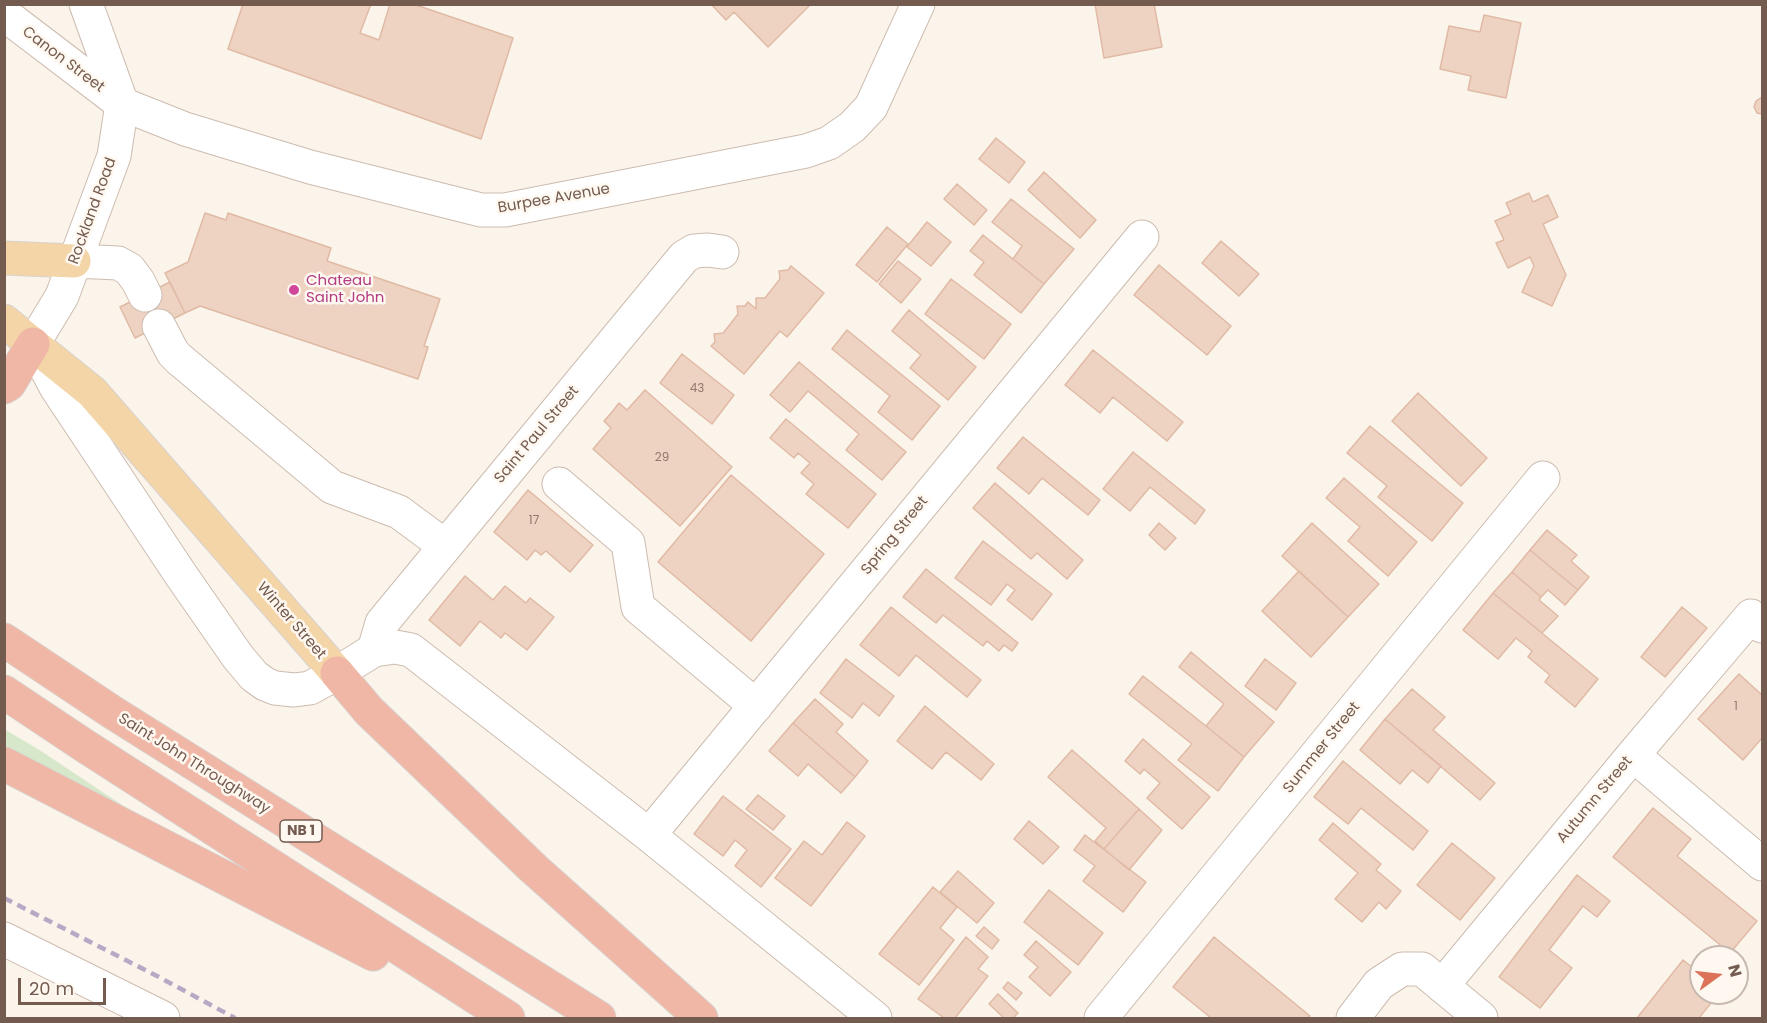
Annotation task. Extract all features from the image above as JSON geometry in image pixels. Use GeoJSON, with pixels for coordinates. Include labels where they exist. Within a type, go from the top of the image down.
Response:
{"type":"FeatureCollection","features":[{"type":"Feature","properties":{"kind":"highway"},"geometry":{"type":"LineString","coordinates":[[4,387],[9,384],[33,344]]}},
{"type":"Feature","properties":{"kind":"highway","name":"Saint John Throughway"},"geometry":{"type":"LineString","coordinates":[[4,640],[112,712],[599,1018]]}},
{"type":"Feature","properties":{"kind":"highway"},"geometry":{"type":"LineString","coordinates":[[337,673],[369,711],[533,868],[701,1018]]}},
{"type":"Feature","properties":{"kind":"highway"},"geometry":{"type":"LineString","coordinates":[[4,692],[508,1018]]}},
{"type":"Feature","properties":{"kind":"highway"},"geometry":{"type":"LineString","coordinates":[[4,764],[495,1018]]}},
{"type":"Feature","properties":{"kind":"main road"},"geometry":{"type":"LineString","coordinates":[[4,258],[74,261]]}},
{"type":"Feature","properties":{"kind":"main road"},"geometry":{"type":"LineString","coordinates":[[4,321],[33,344]]}},
{"type":"Feature","properties":{"kind":"main road","name":"Winter Street"},"geometry":{"type":"LineString","coordinates":[[33,344],[92,392],[337,673]]}},
{"type":"Feature","properties":{"kind":"street","name":"Rockland Road"},"geometry":{"type":"LineString","coordinates":[[33,344],[62,296],[114,156],[122,104],[86,4]]}},
{"type":"Feature","properties":{"kind":"street","name":"Burpee Avenue"},"geometry":{"type":"LineString","coordinates":[[122,104],[185,129],[310,167],[481,210],[505,210],[806,151],[829,143],[852,127],[871,107],[918,4]]}},
{"type":"Feature","properties":{"kind":"street","name":"Canon Street"},"geometry":{"type":"LineString","coordinates":[[4,14],[122,104]]}},
{"type":"Feature","properties":{"kind":"street","name":"Spring Street"},"geometry":{"type":"LineString","coordinates":[[649,835],[1142,237]]}},
{"type":"Feature","properties":{"kind":"street","name":"Saint Paul Street"},"geometry":{"type":"LineString","coordinates":[[374,650],[382,623],[684,257],[694,252],[708,250],[722,252]]}},
{"type":"Feature","properties":{"kind":"street"},"geometry":{"type":"LineString","coordinates":[[74,261],[118,263],[129,269],[145,295]]}},
{"type":"Feature","properties":{"kind":"street"},"geometry":{"type":"LineString","coordinates":[[159,326],[173,353],[179,359],[332,487],[399,512],[446,546]]}},
{"type":"Feature","properties":{"kind":"street","name":"Winter Street"},"geometry":{"type":"LineString","coordinates":[[33,344],[56,387],[181,575],[238,657],[254,676],[275,688],[294,690],[310,688],[337,673]]}},
{"type":"Feature","properties":{"kind":"street","name":"Summer Street"},"geometry":{"type":"LineString","coordinates":[[1101,1018],[1543,478]]}},
{"type":"Feature","properties":{"kind":"street"},"geometry":{"type":"LineString","coordinates":[[559,484],[628,543],[638,607],[756,706]]}},
{"type":"Feature","properties":{"kind":"street","name":"Autumn Street"},"geometry":{"type":"LineString","coordinates":[[1442,986],[1633,755],[1757,621]]}},
{"type":"Feature","properties":{"kind":"street"},"geometry":{"type":"LineString","coordinates":[[337,673],[374,650],[395,647],[411,650],[649,835],[875,1018]]}},
{"type":"Feature","properties":{"kind":"street"},"geometry":{"type":"LineString","coordinates":[[1633,755],[1762,864]]}},
{"type":"Feature","properties":{"kind":"street"},"geometry":{"type":"LineString","coordinates":[[4,939],[163,1018]]}},
{"type":"Feature","properties":{"kind":"street"},"geometry":{"type":"LineString","coordinates":[[1353,1018],[1379,984],[1402,969],[1422,969],[1481,1018]]}},
{"type":"Feature","properties":{"kind":"green space"},"geometry":{"type":"Polygon","coordinates":[[[4,729],[41,751],[140,817],[5,746],[4,729]]]}},
{"type":"Feature","properties":{"kind":"building"},"geometry":{"type":"Polygon","coordinates":[[[243,4],[371,4],[360,33],[379,40],[390,4],[413,4],[513,38],[481,139],[228,49],[243,4]]]}},
{"type":"Feature","properties":{"kind":"building"},"geometry":{"type":"Polygon","coordinates":[[[711,4],[811,4],[768,47],[734,12],[726,20],[711,4]]]}},
{"type":"Feature","properties":{"kind":"building"},"geometry":{"type":"Polygon","coordinates":[[[1095,4],[1154,4],[1162,47],[1104,58],[1095,4]]]}},
{"type":"Feature","properties":{"kind":"building"},"geometry":{"type":"Polygon","coordinates":[[[1484,15],[1521,23],[1506,98],[1468,90],[1471,76],[1440,69],[1449,26],[1480,32],[1484,15]]]}},
{"type":"Feature","properties":{"kind":"building"},"geometry":{"type":"Polygon","coordinates":[[[1762,97],[1762,114],[1757,113],[1754,107],[1756,101],[1762,97]]]}},
{"type":"Feature","properties":{"kind":"building"},"geometry":{"type":"Polygon","coordinates":[[[996,138],[1025,162],[1009,183],[979,159],[996,138]]]}},
{"type":"Feature","properties":{"kind":"building"},"geometry":{"type":"Polygon","coordinates":[[[1044,172],[1096,220],[1080,238],[1028,190],[1044,172]]]}},
{"type":"Feature","properties":{"kind":"building"},"geometry":{"type":"Polygon","coordinates":[[[957,184],[987,210],[974,225],[944,199],[957,184]]]}},
{"type":"Feature","properties":{"kind":"building"},"geometry":{"type":"Polygon","coordinates":[[[1529,193],[1533,202],[1548,195],[1558,217],[1543,224],[1566,275],[1552,306],[1522,292],[1534,266],[1530,257],[1508,268],[1496,243],[1504,240],[1495,221],[1511,214],[1506,203],[1529,193]]]}},
{"type":"Feature","properties":{"kind":"building"},"geometry":{"type":"Polygon","coordinates":[[[1011,199],[1074,249],[1044,284],[1013,259],[1022,246],[992,222],[1011,199]]]}},
{"type":"Feature","properties":{"kind":"building","name":"Chateau Saint John"},"geometry":{"type":"Polygon","coordinates":[[[205,213],[226,220],[228,213],[331,248],[327,261],[440,299],[424,346],[428,347],[418,379],[200,306],[185,313],[165,273],[188,262],[205,213]]]}},
{"type":"Feature","properties":{"kind":"building"},"geometry":{"type":"Polygon","coordinates":[[[927,222],[951,242],[931,266],[907,247],[927,222]]]}},
{"type":"Feature","properties":{"kind":"building"},"geometry":{"type":"Polygon","coordinates":[[[887,227],[908,244],[877,282],[856,265],[887,227]]]}},
{"type":"Feature","properties":{"kind":"building"},"geometry":{"type":"Polygon","coordinates":[[[983,235],[1044,284],[1021,313],[974,275],[984,262],[970,251],[983,235]]]}},
{"type":"Feature","properties":{"kind":"building"},"geometry":{"type":"Polygon","coordinates":[[[1221,241],[1259,274],[1239,296],[1202,263],[1221,241]]]}},
{"type":"Feature","properties":{"kind":"building"},"geometry":{"type":"Polygon","coordinates":[[[898,261],[921,279],[901,303],[879,284],[898,261]]]}},
{"type":"Feature","properties":{"kind":"building"},"geometry":{"type":"Polygon","coordinates":[[[1159,265],[1231,326],[1207,355],[1134,295],[1159,265]]]}},
{"type":"Feature","properties":{"kind":"building"},"geometry":{"type":"Polygon","coordinates":[[[791,266],[824,293],[787,337],[780,331],[744,374],[711,346],[715,342],[714,334],[723,333],[728,327],[738,314],[737,306],[745,306],[748,302],[756,309],[756,298],[765,298],[780,279],[779,271],[788,270],[791,266]]]}},
{"type":"Feature","properties":{"kind":"building"},"geometry":{"type":"Polygon","coordinates":[[[951,279],[1011,324],[984,359],[925,314],[951,279]]]}},
{"type":"Feature","properties":{"kind":"building"},"geometry":{"type":"Polygon","coordinates":[[[170,282],[185,313],[135,338],[120,307],[170,282]]]}},
{"type":"Feature","properties":{"kind":"building"},"geometry":{"type":"Polygon","coordinates":[[[909,310],[976,367],[948,400],[910,368],[921,355],[892,331],[909,310]]]}},
{"type":"Feature","properties":{"kind":"building"},"geometry":{"type":"Polygon","coordinates":[[[847,330],[940,406],[912,440],[878,412],[890,396],[832,349],[847,330]]]}},
{"type":"Feature","properties":{"kind":"building"},"geometry":{"type":"Polygon","coordinates":[[[1093,350],[1183,422],[1167,441],[1113,397],[1100,413],[1065,385],[1093,350]]]}},
{"type":"Feature","properties":{"kind":"building"},"geometry":{"type":"Polygon","coordinates":[[[682,354],[734,395],[712,424],[660,383],[682,354]]]}},
{"type":"Feature","properties":{"kind":"building"},"geometry":{"type":"Polygon","coordinates":[[[799,362],[906,452],[882,480],[846,450],[859,434],[808,391],[790,412],[770,395],[799,362]]]}},
{"type":"Feature","properties":{"kind":"building"},"geometry":{"type":"Polygon","coordinates":[[[645,390],[732,467],[680,526],[593,449],[611,428],[604,421],[619,403],[627,410],[645,390]]]}},
{"type":"Feature","properties":{"kind":"building"},"geometry":{"type":"Polygon","coordinates":[[[1418,393],[1487,458],[1461,486],[1392,421],[1418,393]]]}},
{"type":"Feature","properties":{"kind":"building"},"geometry":{"type":"Polygon","coordinates":[[[786,419],[876,494],[848,528],[806,494],[814,484],[801,473],[810,463],[798,453],[794,458],[770,438],[786,419]]]}},
{"type":"Feature","properties":{"kind":"building"},"geometry":{"type":"Polygon","coordinates":[[[1370,426],[1463,503],[1432,541],[1378,497],[1387,486],[1347,453],[1370,426]]]}},
{"type":"Feature","properties":{"kind":"building"},"geometry":{"type":"Polygon","coordinates":[[[1023,437],[1100,500],[1088,515],[1042,478],[1029,494],[997,468],[1023,437]]]}},
{"type":"Feature","properties":{"kind":"building"},"geometry":{"type":"Polygon","coordinates":[[[1133,452],[1205,510],[1195,524],[1150,487],[1130,511],[1103,489],[1133,452]]]}},
{"type":"Feature","properties":{"kind":"building"},"geometry":{"type":"Polygon","coordinates":[[[731,475],[824,554],[751,641],[658,562],[731,475]]]}},
{"type":"Feature","properties":{"kind":"building"},"geometry":{"type":"Polygon","coordinates":[[[1344,478],[1417,542],[1388,576],[1348,541],[1360,527],[1326,498],[1344,478]]]}},
{"type":"Feature","properties":{"kind":"building"},"geometry":{"type":"Polygon","coordinates":[[[995,483],[1083,560],[1067,579],[1037,553],[1031,559],[973,508],[995,483]]]}},
{"type":"Feature","properties":{"kind":"building"},"geometry":{"type":"Polygon","coordinates":[[[528,490],[593,545],[570,572],[546,551],[541,555],[535,550],[527,560],[494,532],[528,490]]]}},
{"type":"Feature","properties":{"kind":"building"},"geometry":{"type":"Polygon","coordinates":[[[1159,523],[1176,538],[1165,550],[1149,535],[1159,523]]]}},
{"type":"Feature","properties":{"kind":"building"},"geometry":{"type":"Polygon","coordinates":[[[1312,523],[1379,584],[1348,617],[1282,556],[1312,523]]]}},
{"type":"Feature","properties":{"kind":"building"},"geometry":{"type":"Polygon","coordinates":[[[1547,530],[1577,555],[1571,561],[1589,577],[1578,590],[1530,550],[1547,530]]]}},
{"type":"Feature","properties":{"kind":"building"},"geometry":{"type":"Polygon","coordinates":[[[983,541],[1052,594],[1032,620],[1007,600],[1015,590],[1007,584],[991,605],[955,578],[983,541]]]}},
{"type":"Feature","properties":{"kind":"building"},"geometry":{"type":"Polygon","coordinates":[[[1530,550],[1578,590],[1565,605],[1548,590],[1541,597],[1512,572],[1530,550]]]}},
{"type":"Feature","properties":{"kind":"building"},"geometry":{"type":"Polygon","coordinates":[[[926,569],[1018,643],[1012,651],[1004,645],[999,651],[987,641],[983,646],[943,615],[936,623],[903,597],[926,569]]]}},
{"type":"Feature","properties":{"kind":"building"},"geometry":{"type":"Polygon","coordinates":[[[1299,571],[1348,617],[1311,657],[1262,611],[1299,571]]]}},
{"type":"Feature","properties":{"kind":"building"},"geometry":{"type":"Polygon","coordinates":[[[1512,572],[1541,597],[1539,600],[1558,616],[1542,633],[1493,593],[1512,572]]]}},
{"type":"Feature","properties":{"kind":"building"},"geometry":{"type":"Polygon","coordinates":[[[465,576],[493,600],[505,586],[526,603],[530,598],[554,617],[527,650],[505,633],[501,638],[480,621],[460,646],[429,620],[465,576]]]}},
{"type":"Feature","properties":{"kind":"building"},"geometry":{"type":"Polygon","coordinates":[[[1493,593],[1598,679],[1575,707],[1545,682],[1550,675],[1528,657],[1532,651],[1516,638],[1498,659],[1463,630],[1493,593]]]}},
{"type":"Feature","properties":{"kind":"building"},"geometry":{"type":"Polygon","coordinates":[[[891,607],[981,680],[967,697],[916,655],[899,676],[860,645],[891,607]]]}},
{"type":"Feature","properties":{"kind":"building"},"geometry":{"type":"Polygon","coordinates":[[[1682,607],[1707,628],[1665,677],[1641,657],[1682,607]]]}},
{"type":"Feature","properties":{"kind":"building"},"geometry":{"type":"Polygon","coordinates":[[[1191,652],[1274,722],[1244,757],[1206,726],[1224,704],[1179,667],[1191,652]]]}},
{"type":"Feature","properties":{"kind":"building"},"geometry":{"type":"Polygon","coordinates":[[[846,659],[894,696],[879,716],[863,703],[852,718],[820,693],[846,659]]]}},
{"type":"Feature","properties":{"kind":"building"},"geometry":{"type":"Polygon","coordinates":[[[1265,659],[1296,683],[1276,710],[1245,686],[1265,659]]]}},
{"type":"Feature","properties":{"kind":"building"},"geometry":{"type":"Polygon","coordinates":[[[1739,674],[1762,695],[1762,738],[1743,760],[1698,719],[1739,674]]]}},
{"type":"Feature","properties":{"kind":"building"},"geometry":{"type":"Polygon","coordinates":[[[1143,676],[1244,757],[1218,791],[1178,760],[1192,744],[1129,694],[1143,676]]]}},
{"type":"Feature","properties":{"kind":"building"},"geometry":{"type":"Polygon","coordinates":[[[1412,689],[1445,717],[1433,730],[1495,783],[1480,800],[1385,719],[1412,689]]]}},
{"type":"Feature","properties":{"kind":"building"},"geometry":{"type":"Polygon","coordinates":[[[815,699],[843,724],[836,732],[868,761],[855,777],[793,723],[815,699]]]}},
{"type":"Feature","properties":{"kind":"building"},"geometry":{"type":"Polygon","coordinates":[[[925,706],[994,764],[981,780],[946,752],[932,769],[897,741],[925,706]]]}},
{"type":"Feature","properties":{"kind":"building"},"geometry":{"type":"Polygon","coordinates":[[[1385,719],[1441,766],[1428,783],[1412,770],[1400,784],[1360,750],[1385,719]]]}},
{"type":"Feature","properties":{"kind":"building"},"geometry":{"type":"Polygon","coordinates":[[[793,723],[855,777],[841,793],[808,764],[798,776],[769,751],[793,723]]]}},
{"type":"Feature","properties":{"kind":"building"},"geometry":{"type":"Polygon","coordinates":[[[1143,739],[1210,797],[1182,829],[1147,798],[1160,783],[1144,769],[1140,774],[1125,761],[1143,739]]]}},
{"type":"Feature","properties":{"kind":"building"},"geometry":{"type":"Polygon","coordinates":[[[1072,750],[1139,809],[1104,849],[1095,841],[1106,828],[1048,777],[1072,750]]]}},
{"type":"Feature","properties":{"kind":"building"},"geometry":{"type":"Polygon","coordinates":[[[1343,761],[1428,831],[1413,850],[1361,808],[1348,824],[1314,797],[1343,761]]]}},
{"type":"Feature","properties":{"kind":"building"},"geometry":{"type":"Polygon","coordinates":[[[758,795],[785,816],[773,830],[746,809],[758,795]]]}},
{"type":"Feature","properties":{"kind":"building"},"geometry":{"type":"Polygon","coordinates":[[[723,796],[791,849],[761,887],[735,866],[747,850],[735,840],[723,856],[694,834],[723,796]]]}},
{"type":"Feature","properties":{"kind":"building"},"geometry":{"type":"Polygon","coordinates":[[[1653,808],[1691,839],[1677,856],[1757,921],[1737,945],[1720,945],[1613,857],[1653,808]]]}},
{"type":"Feature","properties":{"kind":"building"},"geometry":{"type":"Polygon","coordinates":[[[1139,809],[1162,830],[1129,870],[1104,849],[1139,809]]]}},
{"type":"Feature","properties":{"kind":"building"},"geometry":{"type":"Polygon","coordinates":[[[1029,821],[1059,847],[1043,864],[1014,839],[1029,821]]]}},
{"type":"Feature","properties":{"kind":"building"},"geometry":{"type":"Polygon","coordinates":[[[847,822],[865,836],[811,906],[775,878],[804,841],[822,855],[847,822]]]}},
{"type":"Feature","properties":{"kind":"building"},"geometry":{"type":"Polygon","coordinates":[[[1333,823],[1381,864],[1376,870],[1401,891],[1386,909],[1379,902],[1362,922],[1335,899],[1358,873],[1319,840],[1333,823]]]}},
{"type":"Feature","properties":{"kind":"building"},"geometry":{"type":"Polygon","coordinates":[[[1085,835],[1146,882],[1123,912],[1083,881],[1095,866],[1074,850],[1085,835]]]}},
{"type":"Feature","properties":{"kind":"building"},"geometry":{"type":"Polygon","coordinates":[[[1452,843],[1495,878],[1460,920],[1417,885],[1452,843]]]}},
{"type":"Feature","properties":{"kind":"building"},"geometry":{"type":"Polygon","coordinates":[[[958,871],[994,903],[977,923],[940,892],[958,871]]]}},
{"type":"Feature","properties":{"kind":"building"},"geometry":{"type":"Polygon","coordinates":[[[1577,875],[1610,901],[1597,917],[1583,906],[1549,950],[1572,968],[1540,1008],[1499,977],[1577,875]]]}},
{"type":"Feature","properties":{"kind":"building"},"geometry":{"type":"Polygon","coordinates":[[[933,887],[957,907],[940,928],[954,940],[919,985],[879,954],[933,887]]]}},
{"type":"Feature","properties":{"kind":"building"},"geometry":{"type":"Polygon","coordinates":[[[1049,890],[1103,933],[1078,965],[1024,922],[1049,890]]]}},
{"type":"Feature","properties":{"kind":"building"},"geometry":{"type":"Polygon","coordinates":[[[984,927],[999,940],[992,949],[976,936],[984,927]]]}},
{"type":"Feature","properties":{"kind":"building"},"geometry":{"type":"Polygon","coordinates":[[[966,937],[988,957],[978,969],[988,976],[955,1018],[944,1018],[918,999],[966,937]]]}},
{"type":"Feature","properties":{"kind":"building"},"geometry":{"type":"Polygon","coordinates":[[[1214,937],[1310,1016],[1307,1018],[1211,1018],[1173,987],[1214,937]]]}},
{"type":"Feature","properties":{"kind":"building"},"geometry":{"type":"Polygon","coordinates":[[[1036,941],[1071,972],[1050,996],[1029,977],[1038,967],[1024,955],[1036,941]]]}},
{"type":"Feature","properties":{"kind":"building"},"geometry":{"type":"Polygon","coordinates":[[[1683,960],[1689,965],[1689,1005],[1709,1005],[1699,1018],[1637,1018],[1683,960]]]}},
{"type":"Feature","properties":{"kind":"building"},"geometry":{"type":"Polygon","coordinates":[[[1008,982],[1022,993],[1016,1000],[1003,988],[1008,982]]]}},
{"type":"Feature","properties":{"kind":"building"},"geometry":{"type":"Polygon","coordinates":[[[998,994],[1018,1013],[1013,1018],[1004,1018],[989,1004],[998,994]]]}},
{"type":"Feature","properties":{"kind":"railway"},"geometry":{"type":"LineString","coordinates":[[4,898],[235,1018]]}},
{"type":"Feature","properties":{"kind":"place","name":"Chateau Saint John"},"geometry":{"type":"Point","coordinates":[294,290]}}]}
